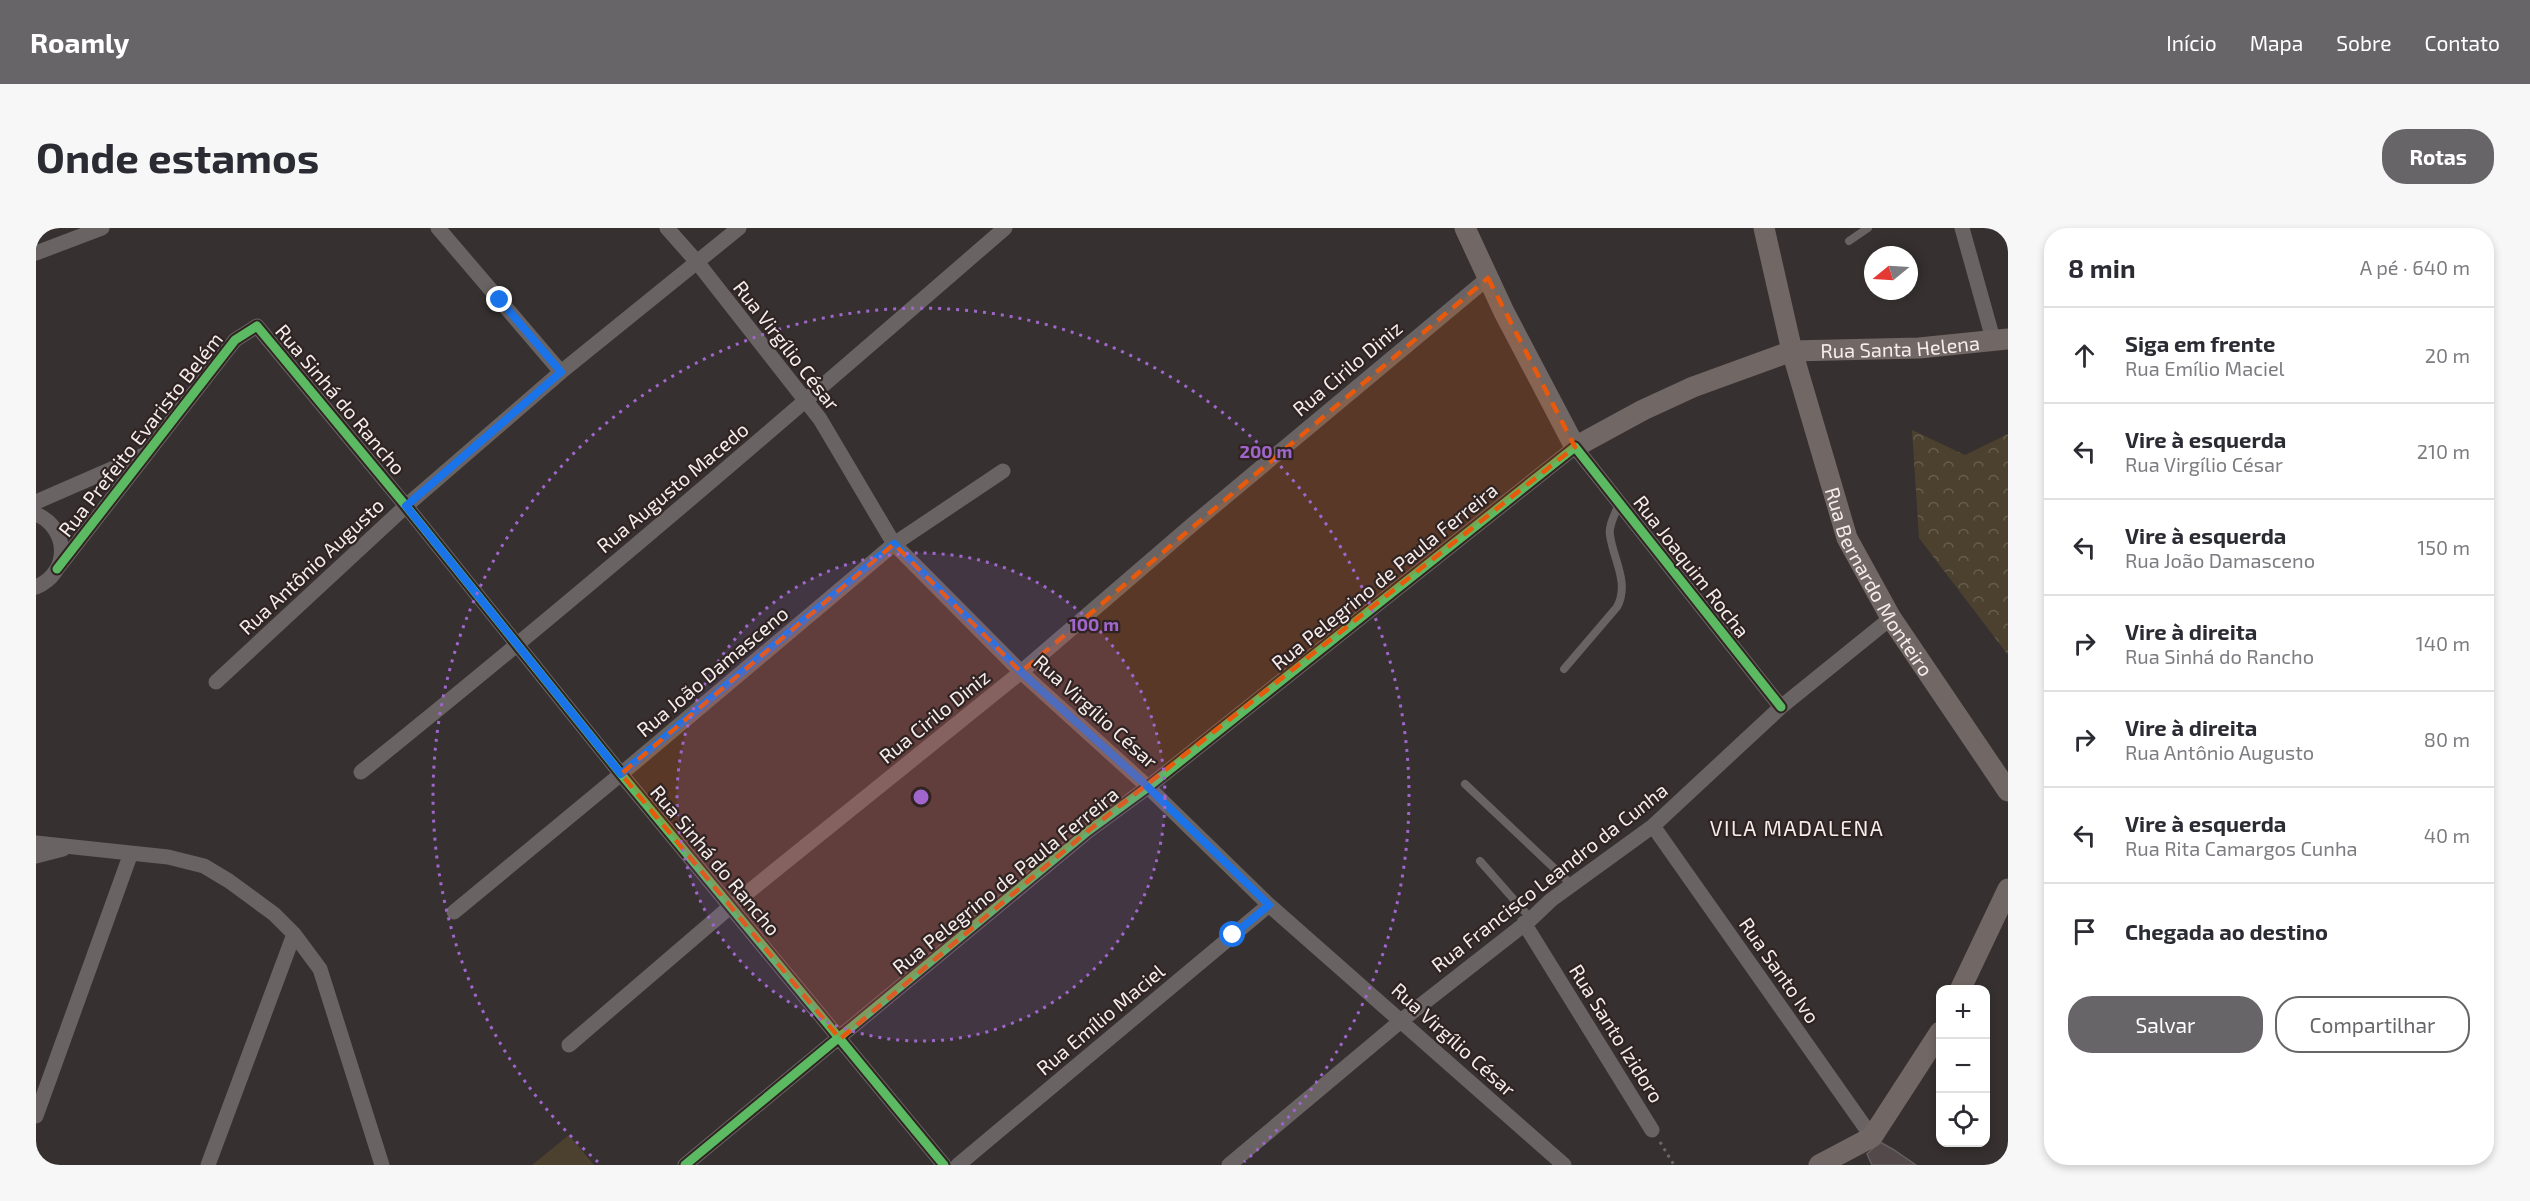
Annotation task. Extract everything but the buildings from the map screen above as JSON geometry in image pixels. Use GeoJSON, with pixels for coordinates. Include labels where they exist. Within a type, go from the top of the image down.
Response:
{"type":"FeatureCollection","features":[{"type":"Feature","properties":{"kind":"main road","name":"Rua Joaquim Rocha"},"geometry":{"type":"LineString","coordinates":[[1465,228],[1504,312],[1575,447]]}},
{"type":"Feature","properties":{"kind":"main road","name":"Rua Bernardo Monteiro"},"geometry":{"type":"LineString","coordinates":[[1764,228],[1792,351],[1847,538],[1891,618],[2008,791]]}},
{"type":"Feature","properties":{"kind":"main road","name":"Rua Santa Helena"},"geometry":{"type":"LineString","coordinates":[[1792,351],[1919,348],[2001,339]]}},
{"type":"Feature","properties":{"kind":"main road","name":"Rua Pelegrino de Paula Ferreira"},"geometry":{"type":"LineString","coordinates":[[1575,447],[1643,410],[1693,387],[1792,351]]}},
{"type":"Feature","properties":{"kind":"main road"},"geometry":{"type":"LineString","coordinates":[[1962,985],[2008,889]]}},
{"type":"Feature","properties":{"kind":"main road"},"geometry":{"type":"LineString","coordinates":[[1818,1165],[1872,1137],[1936,1039]]}},
{"type":"Feature","properties":{"kind":"street"},"geometry":{"type":"LineString","coordinates":[[36,253],[102,228]]}},
{"type":"Feature","properties":{"kind":"street"},"geometry":{"type":"LineString","coordinates":[[438,228],[561,372]]}},
{"type":"Feature","properties":{"kind":"street","name":"Rua Virgílio César"},"geometry":{"type":"LineString","coordinates":[[667,228],[697,262],[820,419],[894,544],[1021,672],[1148,787],[1269,905],[1564,1165]]}},
{"type":"Feature","properties":{"kind":"street","name":"Rua Antônio Augusto"},"geometry":{"type":"LineString","coordinates":[[216,682],[406,506],[561,372],[739,228]]}},
{"type":"Feature","properties":{"kind":"street","name":"Rua Augusto Macedo"},"geometry":{"type":"LineString","coordinates":[[361,772],[519,645],[1005,228]]}},
{"type":"Feature","properties":{"kind":"street"},"geometry":{"type":"LineString","coordinates":[[1962,228],[2001,339]]}},
{"type":"Feature","properties":{"kind":"street","name":"Rua Cirilo Diniz"},"geometry":{"type":"LineString","coordinates":[[569,1045],[731,906],[1021,672],[1193,524],[1488,278]]}},
{"type":"Feature","properties":{"kind":"street","name":"Rua Prefeito Evaristo Belém"},"geometry":{"type":"LineString","coordinates":[[41,584],[57,569],[235,340],[257,326]]}},
{"type":"Feature","properties":{"kind":"street","name":"Rua Sinhá do Rancho"},"geometry":{"type":"LineString","coordinates":[[257,326],[519,645],[621,774],[944,1165]]}},
{"type":"Feature","properties":{"kind":"street","name":"Rua Joaquim Rocha"},"geometry":{"type":"LineString","coordinates":[[1575,447],[1781,707]]}},
{"type":"Feature","properties":{"kind":"street","name":"Rua Pelegrino de Paula Ferreira"},"geometry":{"type":"LineString","coordinates":[[685,1165],[840,1039],[1088,831],[1148,787],[1575,447]]}},
{"type":"Feature","properties":{"kind":"street","name":"Rua Prefeito Evaristo Belém"},"geometry":{"type":"LineString","coordinates":[[36,502],[147,454]]}},
{"type":"Feature","properties":{"kind":"street","name":"Rua João Damasceno"},"geometry":{"type":"LineString","coordinates":[[454,912],[894,544],[1003,471]]}},
{"type":"Feature","properties":{"kind":"street"},"geometry":{"type":"LineString","coordinates":[[36,514],[51,523],[61,540],[62,550],[57,569]]}},
{"type":"Feature","properties":{"kind":"street"},"geometry":{"type":"LineString","coordinates":[[36,595],[41,584]]}},
{"type":"Feature","properties":{"kind":"street","name":"Rua Francisco Leandro da Cunha"},"geometry":{"type":"LineString","coordinates":[[1229,1165],[1402,1020],[1528,921],[1551,900],[1653,826],[1781,707],[1891,618]]}},
{"type":"Feature","properties":{"kind":"street","name":"Rua Santo Ivo"},"geometry":{"type":"LineString","coordinates":[[1653,826],[1872,1137]]}},
{"type":"Feature","properties":{"kind":"street"},"geometry":{"type":"LineString","coordinates":[[36,843],[168,857],[204,866],[273,914],[294,934],[320,969],[382,1165]]}},
{"type":"Feature","properties":{"kind":"street"},"geometry":{"type":"LineString","coordinates":[[36,856],[71,847]]}},
{"type":"Feature","properties":{"kind":"street"},"geometry":{"type":"LineString","coordinates":[[36,1116],[131,853]]}},
{"type":"Feature","properties":{"kind":"street","name":"Rua Emílio Maciel"},"geometry":{"type":"LineString","coordinates":[[958,1165],[1269,905]]}},
{"type":"Feature","properties":{"kind":"street","name":"Rua Santo Izidoro"},"geometry":{"type":"LineString","coordinates":[[1528,921],[1652,1130]]}},
{"type":"Feature","properties":{"kind":"street"},"geometry":{"type":"LineString","coordinates":[[208,1165],[294,934]]}},
{"type":"Feature","properties":{"kind":"lane"},"geometry":{"type":"LineString","coordinates":[[1849,241],[1868,228]]}},
{"type":"Feature","properties":{"kind":"lane"},"geometry":{"type":"LineString","coordinates":[[1564,669],[1621,600],[1623,587],[1609,533],[1619,502]]}},
{"type":"Feature","properties":{"kind":"lane"},"geometry":{"type":"LineString","coordinates":[[1466,784],[1572,885]]}},
{"type":"Feature","properties":{"kind":"lane"},"geometry":{"type":"LineString","coordinates":[[1480,861],[1528,921]]}},
{"type":"Feature","properties":{"kind":"highlighted area"},"geometry":{"type":"Polygon","coordinates":[[[1488,278],[1575,447],[1088,831],[840,1039],[621,774],[894,544],[1021,672],[1488,278]]]}},
{"type":"Feature","properties":{"kind":"green space"},"geometry":{"type":"Polygon","coordinates":[[[1912,430],[1965,455],[2008,434],[2008,655],[1919,538],[1912,430]]]}},
{"type":"Feature","properties":{"kind":"green space"},"geometry":{"type":"Polygon","coordinates":[[[569,1135],[594,1165],[532,1165],[569,1135]]]}},
{"type":"Feature","properties":{"kind":"cycle path"},"geometry":{"type":"LineString","coordinates":[[57,569],[235,340],[257,326],[406,506],[621,774],[944,1165]]}},
{"type":"Feature","properties":{"kind":"cycle path"},"geometry":{"type":"LineString","coordinates":[[685,1165],[1088,831],[1148,787],[1575,447],[1781,707]]}},
{"type":"Feature","properties":{"kind":"district","name":"VILA MADALENA"},"geometry":{"type":"Point","coordinates":[1797,827]}},
{"type":"Feature","properties":{"kind":"route"},"geometry":{"type":"LineString","coordinates":[[500,300],[561,372],[406,506],[621,774],[894,544],[1021,672],[1148,787],[1269,905],[1233,935]]}}]}
